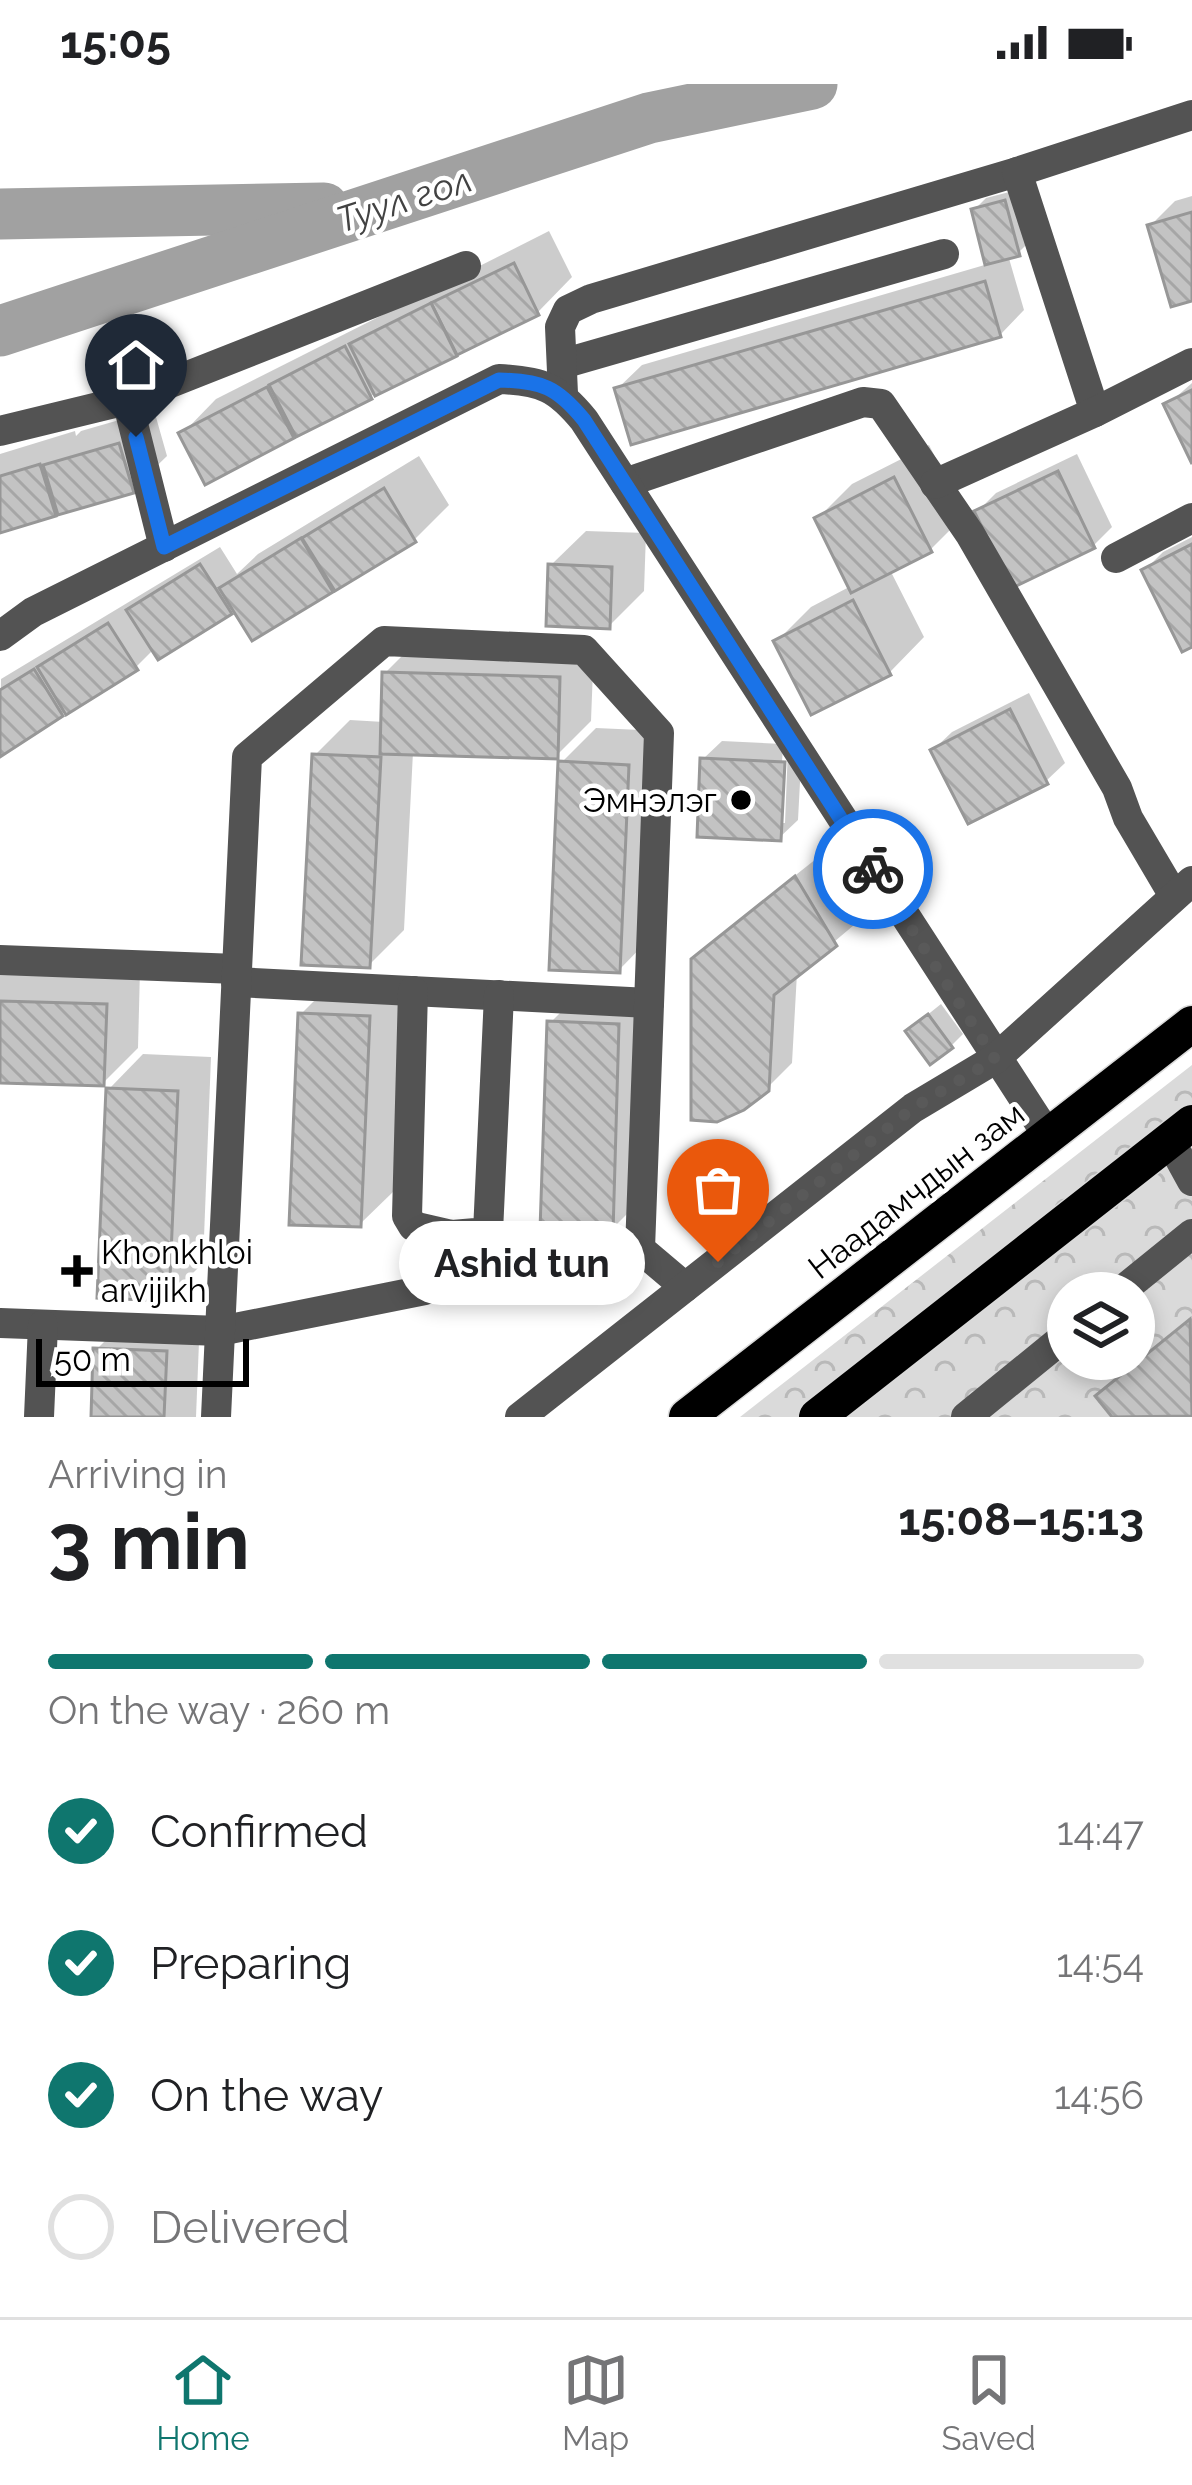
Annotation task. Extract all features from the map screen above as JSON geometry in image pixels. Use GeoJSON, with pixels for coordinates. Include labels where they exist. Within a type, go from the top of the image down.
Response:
{"type":"FeatureCollection","features":[{"type":"Feature","properties":{"kind":"highway","name":"Наадамчдын зам"},"geometry":{"type":"LineString","coordinates":[[687,1417],[1192,1024]]}},
{"type":"Feature","properties":{"kind":"highway"},"geometry":{"type":"LineString","coordinates":[[817,1417],[1181,1132]]}},
{"type":"Feature","properties":{"kind":"street"},"geometry":{"type":"LineString","coordinates":[[1048,1136],[562,379],[560,327],[568,310],[591,299],[1192,115]]}},
{"type":"Feature","properties":{"kind":"street"},"geometry":{"type":"LineString","coordinates":[[1017,172],[1095,412]]}},
{"type":"Feature","properties":{"kind":"street"},"geometry":{"type":"LineString","coordinates":[[0,636],[33,612],[499,380],[562,379],[944,254]]}},
{"type":"Feature","properties":{"kind":"street"},"geometry":{"type":"LineString","coordinates":[[0,431],[128,400],[466,266]]}},
{"type":"Feature","properties":{"kind":"street"},"geometry":{"type":"LineString","coordinates":[[935,484],[1192,363]]}},
{"type":"Feature","properties":{"kind":"street"},"geometry":{"type":"LineString","coordinates":[[128,400],[164,547]]}},
{"type":"Feature","properties":{"kind":"street"},"geometry":{"type":"LineString","coordinates":[[520,1417],[913,1108],[995,1059],[1183,888],[970,534],[881,404],[863,402],[625,483]]}},
{"type":"Feature","properties":{"kind":"street"},"geometry":{"type":"LineString","coordinates":[[1116,558],[1192,518]]}},
{"type":"Feature","properties":{"kind":"street"},"geometry":{"type":"LineString","coordinates":[[216,1417],[247,758],[384,641],[584,650],[659,733],[640,1249],[685,1287]]}},
{"type":"Feature","properties":{"kind":"street"},"geometry":{"type":"LineString","coordinates":[[0,960],[413,991],[649,1003]]}},
{"type":"Feature","properties":{"kind":"street"},"geometry":{"type":"LineString","coordinates":[[413,991],[407,1216],[413,1226],[452,1234],[488,1232],[499,995]]}},
{"type":"Feature","properties":{"kind":"street"},"geometry":{"type":"LineString","coordinates":[[1181,1132],[1192,1181]]}},
{"type":"Feature","properties":{"kind":"street"},"geometry":{"type":"LineString","coordinates":[[1145,1272],[1192,1234]]}},
{"type":"Feature","properties":{"kind":"street"},"geometry":{"type":"LineString","coordinates":[[0,1323],[220,1331],[425,1290],[442,1283],[447,1273]]}},
{"type":"Feature","properties":{"kind":"street"},"geometry":{"type":"LineString","coordinates":[[39,1417],[43,1324]]}},
{"type":"Feature","properties":{"kind":"street"},"geometry":{"type":"LineString","coordinates":[[966,1417],[1047,1351]]}},
{"type":"Feature","properties":{"kind":"green space"},"geometry":{"type":"Polygon","coordinates":[[[1192,1065],[1192,1417],[740,1417],[1192,1065]]]}},
{"type":"Feature","properties":{"kind":"building"},"geometry":{"type":"Polygon","coordinates":[[[1005,200],[1020,256],[985,265],[971,209],[1005,200]]]}},
{"type":"Feature","properties":{"kind":"building"},"geometry":{"type":"Polygon","coordinates":[[[1192,212],[1192,301],[1171,307],[1147,225],[1192,212]]]}},
{"type":"Feature","properties":{"kind":"building"},"geometry":{"type":"Polygon","coordinates":[[[514,263],[539,315],[457,355],[431,303],[514,263]]]}},
{"type":"Feature","properties":{"kind":"building"},"geometry":{"type":"Polygon","coordinates":[[[985,281],[1001,337],[631,445],[614,388],[985,281]]]}},
{"type":"Feature","properties":{"kind":"building"},"geometry":{"type":"Polygon","coordinates":[[[431,303],[457,356],[375,396],[349,344],[431,303]]]}},
{"type":"Feature","properties":{"kind":"building"},"geometry":{"type":"Polygon","coordinates":[[[345,346],[372,399],[296,437],[269,385],[345,346]]]}},
{"type":"Feature","properties":{"kind":"building"},"geometry":{"type":"Polygon","coordinates":[[[267,387],[294,438],[205,485],[178,433],[267,387]]]}},
{"type":"Feature","properties":{"kind":"building"},"geometry":{"type":"Polygon","coordinates":[[[1192,390],[1192,464],[1163,404],[1192,390]]]}},
{"type":"Feature","properties":{"kind":"building"},"geometry":{"type":"Polygon","coordinates":[[[119,443],[134,493],[58,515],[43,465],[119,443]]]}},
{"type":"Feature","properties":{"kind":"building"},"geometry":{"type":"Polygon","coordinates":[[[40,464],[56,516],[0,533],[0,476],[40,464]]]}},
{"type":"Feature","properties":{"kind":"building"},"geometry":{"type":"Polygon","coordinates":[[[1058,471],[1095,548],[1012,588],[974,511],[1058,471]]]}},
{"type":"Feature","properties":{"kind":"building"},"geometry":{"type":"Polygon","coordinates":[[[894,477],[932,552],[851,593],[814,518],[894,477]]]}},
{"type":"Feature","properties":{"kind":"building"},"geometry":{"type":"Polygon","coordinates":[[[384,488],[416,542],[335,591],[302,538],[384,488]]]}},
{"type":"Feature","properties":{"kind":"building"},"geometry":{"type":"Polygon","coordinates":[[[301,538],[333,592],[252,641],[219,588],[301,538]]]}},
{"type":"Feature","properties":{"kind":"building"},"geometry":{"type":"Polygon","coordinates":[[[1192,544],[1192,647],[1182,652],[1141,570],[1192,544]]]}},
{"type":"Feature","properties":{"kind":"building"},"geometry":{"type":"Polygon","coordinates":[[[200,564],[232,614],[158,660],[126,610],[200,564]]]}},
{"type":"Feature","properties":{"kind":"building"},"geometry":{"type":"Polygon","coordinates":[[[548,564],[612,567],[610,629],[546,626],[548,564]]]}},
{"type":"Feature","properties":{"kind":"building"},"geometry":{"type":"Polygon","coordinates":[[[853,600],[891,675],[811,715],[773,641],[853,600]]]}},
{"type":"Feature","properties":{"kind":"building"},"geometry":{"type":"Polygon","coordinates":[[[108,623],[138,670],[66,715],[37,667],[108,623]]]}},
{"type":"Feature","properties":{"kind":"building"},"geometry":{"type":"Polygon","coordinates":[[[34,669],[63,716],[0,757],[0,690],[34,669]]]}},
{"type":"Feature","properties":{"kind":"building"},"geometry":{"type":"Polygon","coordinates":[[[382,672],[560,677],[558,759],[380,754],[382,672]]]}},
{"type":"Feature","properties":{"kind":"building"},"geometry":{"type":"Polygon","coordinates":[[[1010,709],[1048,784],[968,824],[930,750],[1010,709]]]}},
{"type":"Feature","properties":{"kind":"building"},"geometry":{"type":"Polygon","coordinates":[[[312,754],[381,757],[370,968],[301,965],[312,754]]]}},
{"type":"Feature","properties":{"kind":"building","name":"Эмнэлэг"},"geometry":{"type":"Polygon","coordinates":[[[700,758],[785,762],[781,841],[697,837],[700,758]]]}},
{"type":"Feature","properties":{"kind":"building"},"geometry":{"type":"Polygon","coordinates":[[[558,761],[629,765],[620,973],[549,970],[558,761]]]}},
{"type":"Feature","properties":{"kind":"building"},"geometry":{"type":"Polygon","coordinates":[[[795,876],[837,946],[774,995],[769,1091],[717,1122],[691,1120],[691,959],[795,876]]]}},
{"type":"Feature","properties":{"kind":"building"},"geometry":{"type":"Polygon","coordinates":[[[0,1001],[107,1004],[104,1086],[0,1083],[0,1001]]]}},
{"type":"Feature","properties":{"kind":"building"},"geometry":{"type":"Polygon","coordinates":[[[298,1013],[370,1016],[361,1227],[289,1225],[298,1013]]]}},
{"type":"Feature","properties":{"kind":"building"},"geometry":{"type":"Polygon","coordinates":[[[928,1014],[953,1048],[930,1065],[905,1031],[928,1014]]]}},
{"type":"Feature","properties":{"kind":"building"},"geometry":{"type":"Polygon","coordinates":[[[547,1021],[619,1024],[613,1233],[540,1230],[547,1021]]]}},
{"type":"Feature","properties":{"kind":"building"},"geometry":{"type":"Polygon","coordinates":[[[106,1088],[178,1091],[169,1301],[97,1298],[106,1088]]]}},
{"type":"Feature","properties":{"kind":"building"},"geometry":{"type":"Polygon","coordinates":[[[1190,1319],[1192,1416],[1112,1417],[1095,1396],[1115,1380],[1155,1380],[1155,1347],[1190,1319]]]}},
{"type":"Feature","properties":{"kind":"building"},"geometry":{"type":"Polygon","coordinates":[[[93,1348],[167,1351],[164,1417],[91,1417],[93,1348]]]}},
{"type":"Feature","properties":{"kind":"waterway","name":"Туул гол"},"geometry":{"type":"LineString","coordinates":[[0,331],[649,118],[812,84]]}},
{"type":"Feature","properties":{"kind":"waterway"},"geometry":{"type":"LineString","coordinates":[[0,214],[324,208]]}},
{"type":"Feature","properties":{"kind":"way so far"},"geometry":{"type":"LineString","coordinates":[[718,1262],[913,1108],[995,1059],[873,869]]}},
{"type":"Feature","properties":{"kind":"place","name":"Эмнэлэг"},"geometry":{"type":"Point","coordinates":[741,800]}},
{"type":"Feature","properties":{"kind":"place","name":"Ashid tun"},"geometry":{"type":"Point","coordinates":[718,1262]}},
{"type":"Feature","properties":{"kind":"place","name":"Khonkhloi arvijikh"},"geometry":{"type":"Point","coordinates":[77,1271]}},
{"type":"Feature","properties":{"kind":"route"},"geometry":{"type":"LineString","coordinates":[[136,437],[164,547],[499,380],[532,380],[563,394],[873,869]]}}]}
